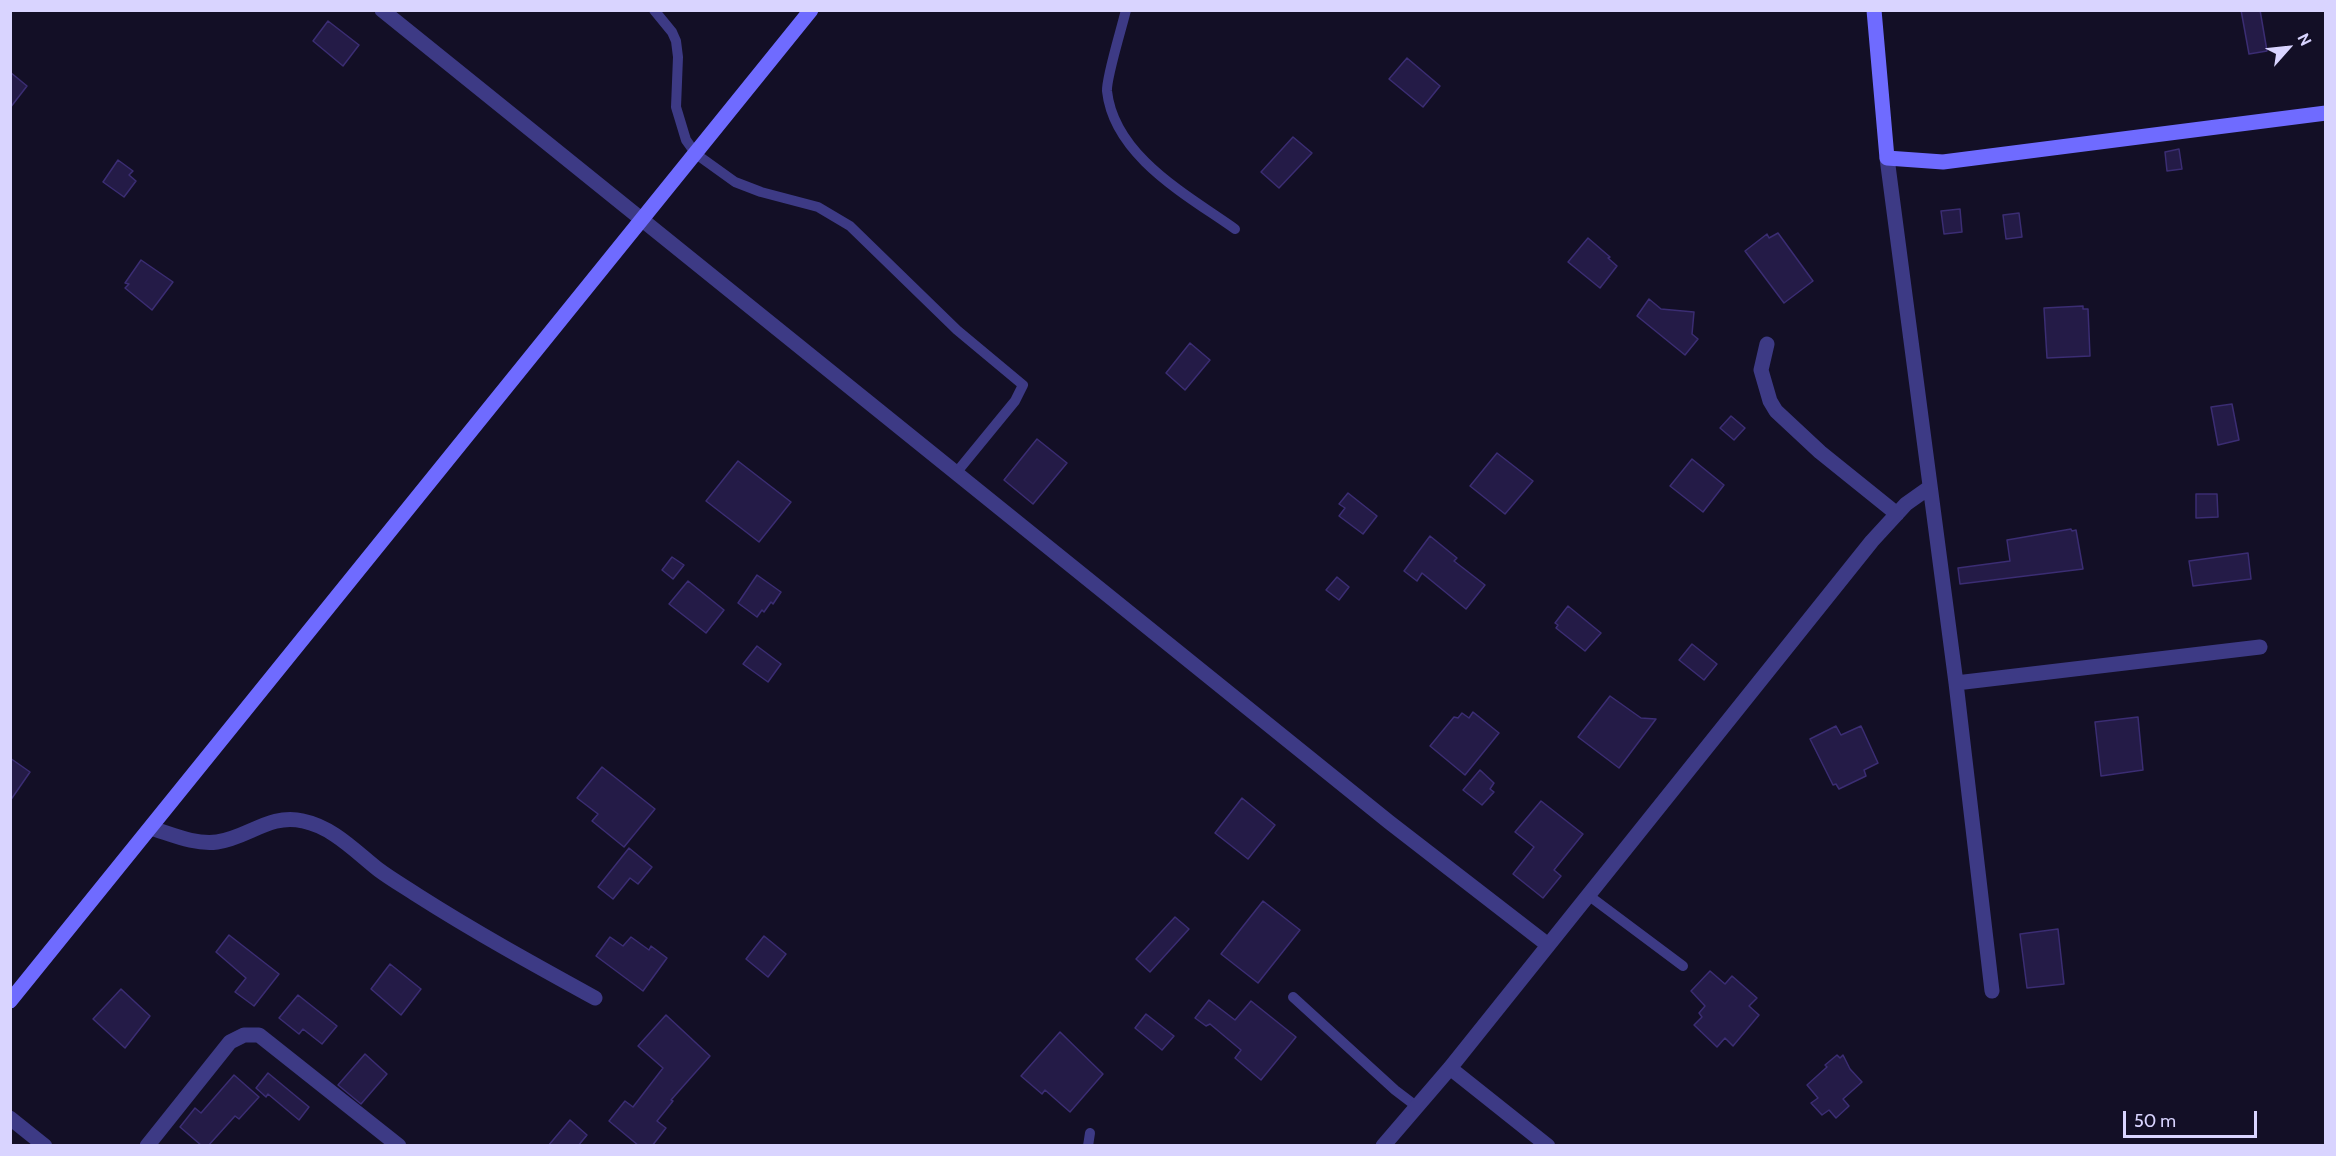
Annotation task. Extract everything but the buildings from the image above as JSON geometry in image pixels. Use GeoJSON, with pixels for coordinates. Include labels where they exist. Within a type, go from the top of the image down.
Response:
{"type":"FeatureCollection","features":[{"type":"Feature","properties":{"kind":"street"},"geometry":{"type":"LineString","coordinates":[[382,10],[1389,822],[1548,945]]}},
{"type":"Feature","properties":{"kind":"street"},"geometry":{"type":"LineString","coordinates":[[10,1001],[811,10]]}},
{"type":"Feature","properties":{"kind":"street"},"geometry":{"type":"LineString","coordinates":[[1874,10],[1887,158],[1956,683],[1992,992]]}},
{"type":"Feature","properties":{"kind":"street"},"geometry":{"type":"LineString","coordinates":[[1887,158],[1943,162],[2325,112]]}},
{"type":"Feature","properties":{"kind":"street"},"geometry":{"type":"LineString","coordinates":[[1767,344],[1761,370],[1770,401],[1776,411],[1820,453],[1897,514]]}},
{"type":"Feature","properties":{"kind":"street"},"geometry":{"type":"LineString","coordinates":[[1383,1146],[1450,1068],[1872,541],[1916,496],[1930,487]]}},
{"type":"Feature","properties":{"kind":"street"},"geometry":{"type":"LineString","coordinates":[[1956,683],[2260,647]]}},
{"type":"Feature","properties":{"kind":"street"},"geometry":{"type":"LineString","coordinates":[[151,828],[195,841],[214,843],[226,841],[277,819],[288,818],[316,825],[335,835],[382,872],[419,896],[595,998]]}},
{"type":"Feature","properties":{"kind":"street"},"geometry":{"type":"LineString","coordinates":[[147,1146],[230,1042],[244,1035],[259,1035],[390,1143]]}},
{"type":"Feature","properties":{"kind":"street"},"geometry":{"type":"LineString","coordinates":[[1450,1068],[1548,1146]]}},
{"type":"Feature","properties":{"kind":"street"},"geometry":{"type":"LineString","coordinates":[[10,1118],[45,1146]]}},
{"type":"Feature","properties":{"kind":"lane"},"geometry":{"type":"LineString","coordinates":[[654,10],[672,32],[676,41],[678,57],[676,107],[686,140],[696,154],[735,182],[761,192],[818,207],[850,226],[957,330],[1023,385],[1015,401],[956,473]]}},
{"type":"Feature","properties":{"kind":"lane"},"geometry":{"type":"LineString","coordinates":[[1126,10],[1107,89],[1114,121],[1147,167],[1235,229]]}},
{"type":"Feature","properties":{"kind":"lane"},"geometry":{"type":"LineString","coordinates":[[1588,896],[1683,966]]}},
{"type":"Feature","properties":{"kind":"lane"},"geometry":{"type":"LineString","coordinates":[[1293,997],[1395,1090],[1416,1106]]}},
{"type":"Feature","properties":{"kind":"lane"},"geometry":{"type":"LineString","coordinates":[[1088,1146],[1090,1133]]}}]}
